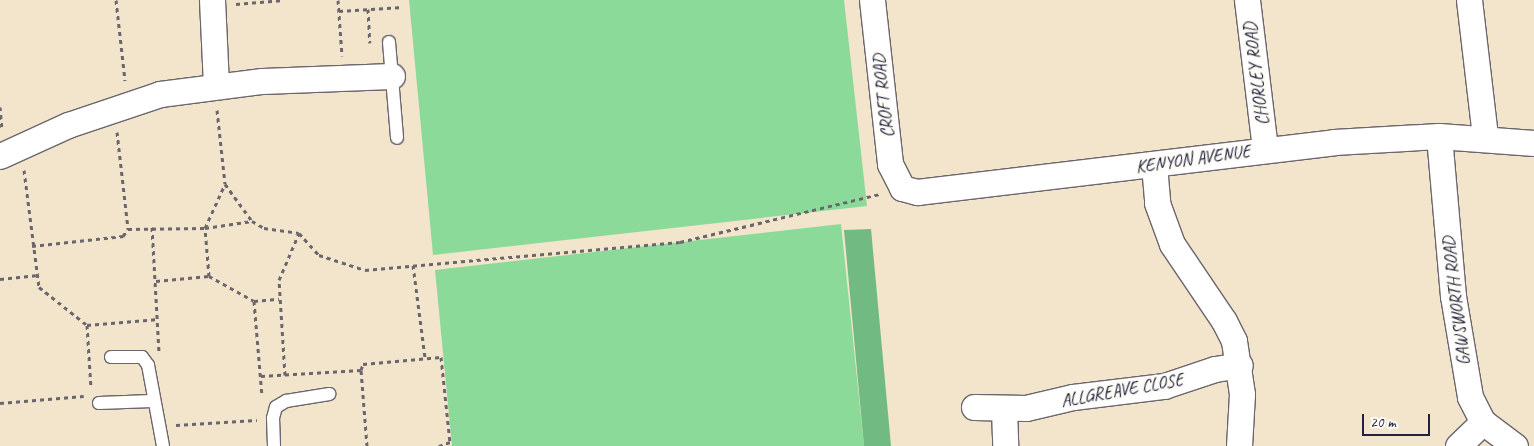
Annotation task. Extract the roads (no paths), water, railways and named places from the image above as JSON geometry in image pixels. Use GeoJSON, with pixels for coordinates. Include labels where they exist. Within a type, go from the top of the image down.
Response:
{"type":"FeatureCollection","features":[{"type":"Feature","properties":{"kind":"street","name":"CROFT ROAD"},"geometry":{"type":"LineString","coordinates":[[872,0],[890,164],[902,188]]}},
{"type":"Feature","properties":{"kind":"street","name":"CHORLEY ROAD"},"geometry":{"type":"LineString","coordinates":[[1247,0],[1265,149]]}},
{"type":"Feature","properties":{"kind":"street"},"geometry":{"type":"LineString","coordinates":[[1468,0],[1485,137]]}},
{"type":"Feature","properties":{"kind":"street"},"geometry":{"type":"LineString","coordinates":[[212,3],[216,85]]}},
{"type":"Feature","properties":{"kind":"street"},"geometry":{"type":"LineString","coordinates":[[11,150],[121,105],[216,85],[343,77],[392,76]]}},
{"type":"Feature","properties":{"kind":"street","name":"KENYON AVENUE"},"geometry":{"type":"LineString","coordinates":[[902,188],[939,192],[1265,149],[1439,136],[1485,137],[1534,143]]}},
{"type":"Feature","properties":{"kind":"street","name":"GAWSWORTH ROAD"},"geometry":{"type":"LineString","coordinates":[[1439,136],[1454,296],[1463,366],[1470,397],[1483,422],[1515,446]]}},
{"type":"Feature","properties":{"kind":"street"},"geometry":{"type":"LineString","coordinates":[[1154,165],[1157,203],[1172,244],[1224,321],[1234,341],[1240,365],[1239,446]]}},
{"type":"Feature","properties":{"kind":"street","name":"ALLGREAVE CLOSE"},"geometry":{"type":"LineString","coordinates":[[974,407],[1004,409],[1164,386],[1216,369],[1240,365]]}},
{"type":"Feature","properties":{"kind":"street"},"geometry":{"type":"LineString","coordinates":[[1004,409],[1005,446]]}},
{"type":"Feature","properties":{"kind":"street"},"geometry":{"type":"LineString","coordinates":[[1458,446],[1483,422]]}},
{"type":"Feature","properties":{"kind":"lane"},"geometry":{"type":"LineString","coordinates":[[389,42],[397,138]]}},
{"type":"Feature","properties":{"kind":"lane"},"geometry":{"type":"LineString","coordinates":[[111,356],[142,357],[148,365],[152,401],[160,426],[163,446]]}},
{"type":"Feature","properties":{"kind":"lane"},"geometry":{"type":"LineString","coordinates":[[274,446],[268,419],[276,408],[286,401],[329,394]]}},
{"type":"Feature","properties":{"kind":"lane"},"geometry":{"type":"LineString","coordinates":[[96,399],[152,401]]}}]}
